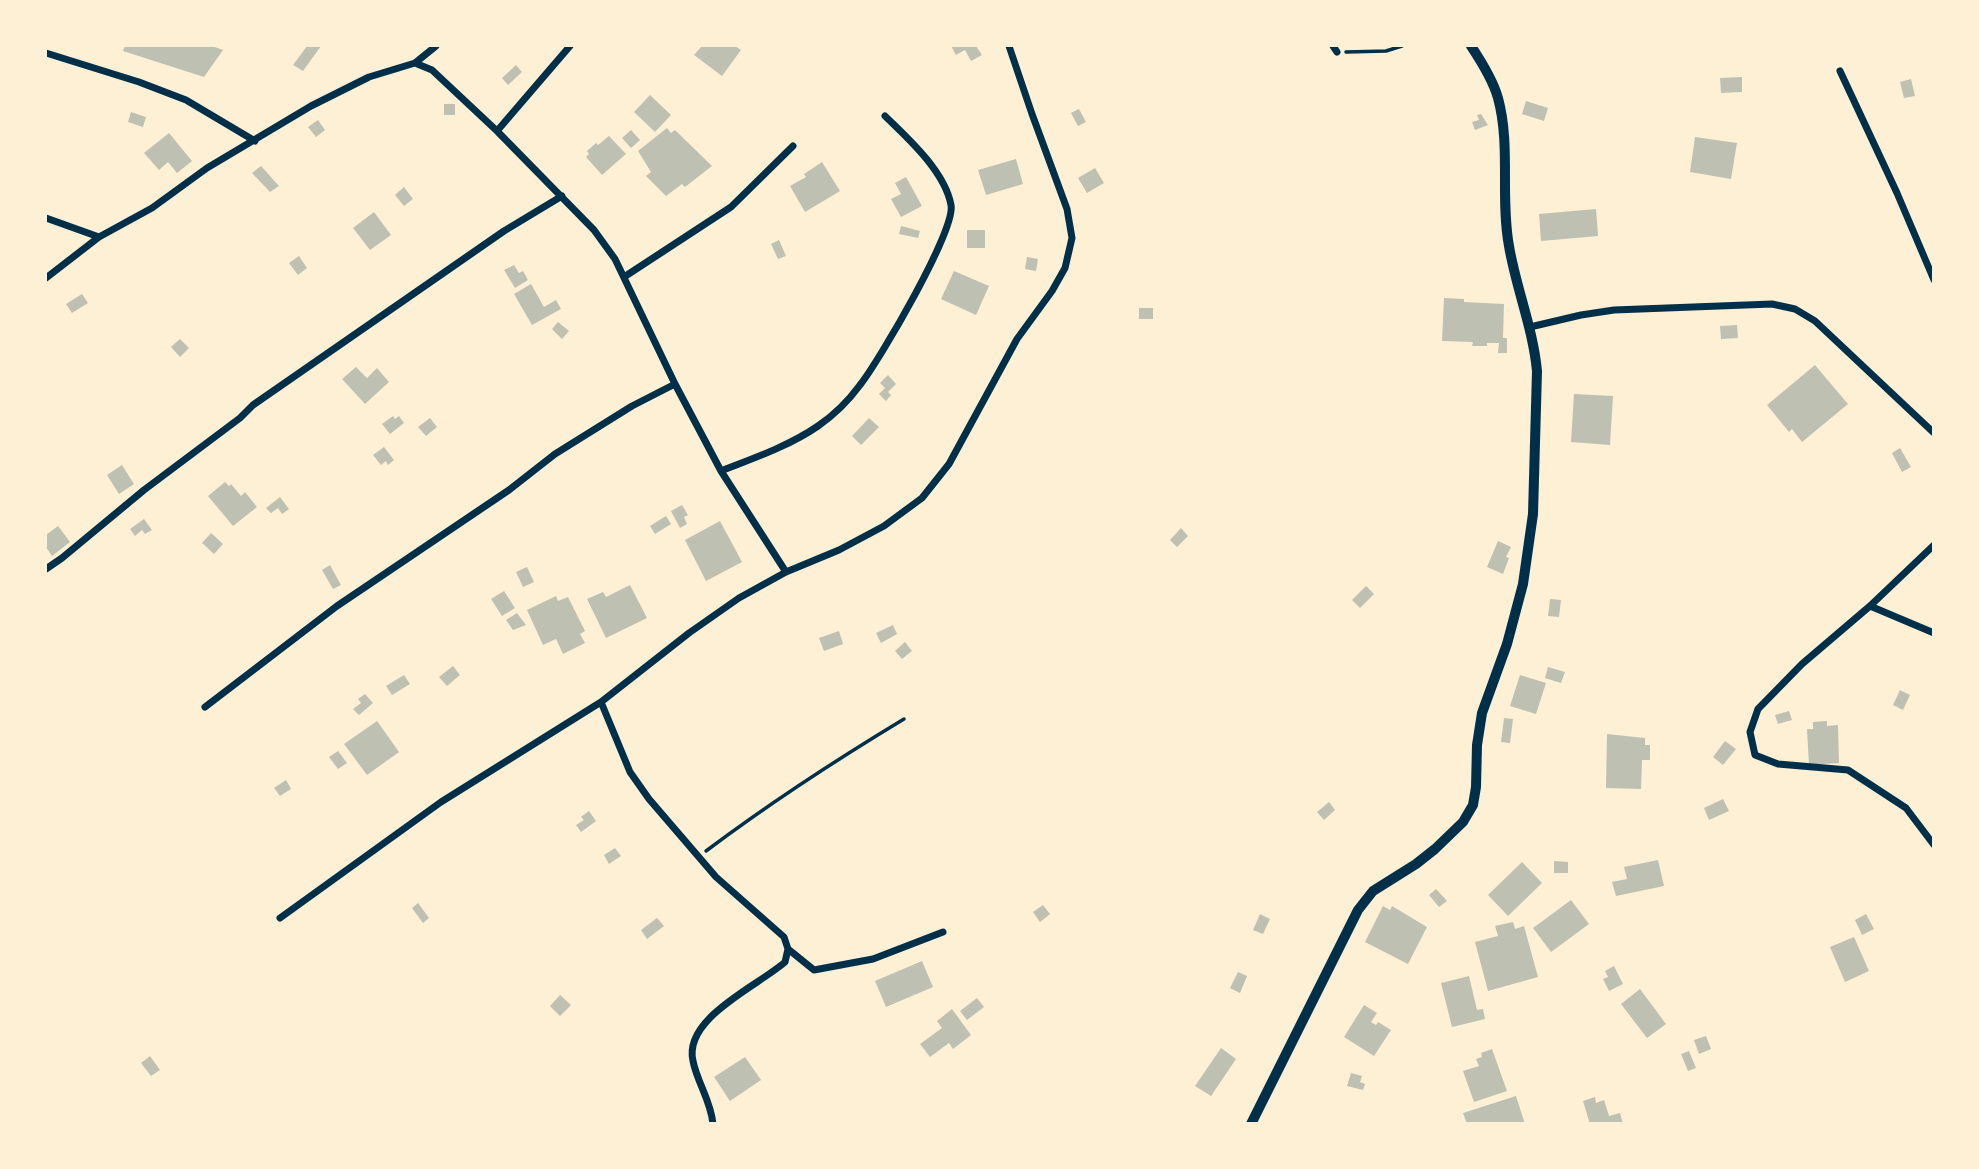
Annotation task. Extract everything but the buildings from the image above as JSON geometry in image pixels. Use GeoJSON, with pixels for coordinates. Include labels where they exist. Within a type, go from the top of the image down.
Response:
{"type":"FeatureCollection","features":[{"type":"Feature","properties":{"kind":"street"},"geometry":{"type":"LineString","coordinates":[[46,278],[99,237],[152,208],[207,169],[332,94],[369,77],[415,63],[436,46]]}},
{"type":"Feature","properties":{"kind":"street"},"geometry":{"type":"LineString","coordinates":[[497,131],[570,46]]}},
{"type":"Feature","properties":{"kind":"street"},"geometry":{"type":"LineString","coordinates":[[280,918],[441,802],[601,702],[719,612],[786,572],[839,550],[884,526],[922,498],[949,464],[1017,339],[1052,291],[1065,268],[1072,238],[1067,209],[1009,46]]}},
{"type":"Feature","properties":{"kind":"street"},"geometry":{"type":"LineString","coordinates":[[1251,1124],[1358,910],[1373,891],[1435,849],[1463,822],[1473,805],[1482,713],[1507,644],[1520,596],[1533,514],[1537,371],[1530,327],[1509,247],[1504,203],[1504,130],[1497,95],[1471,46]]}},
{"type":"Feature","properties":{"kind":"street"},"geometry":{"type":"LineString","coordinates":[[46,53],[139,82],[186,100],[255,141]]}},
{"type":"Feature","properties":{"kind":"street"},"geometry":{"type":"LineString","coordinates":[[415,63],[432,70],[497,131],[594,230],[615,259],[675,384],[721,471],[786,572]]}},
{"type":"Feature","properties":{"kind":"street"},"geometry":{"type":"LineString","coordinates":[[1840,72],[1897,193],[1934,280]]}},
{"type":"Feature","properties":{"kind":"street"},"geometry":{"type":"LineString","coordinates":[[721,471],[780,447],[818,426],[841,407],[872,368],[928,271],[952,209],[946,186],[912,142],[885,116]]}},
{"type":"Feature","properties":{"kind":"street"},"geometry":{"type":"LineString","coordinates":[[624,277],[731,207],[793,146]]}},
{"type":"Feature","properties":{"kind":"street"},"geometry":{"type":"LineString","coordinates":[[46,569],[144,490],[240,418],[253,404],[504,231],[562,196]]}},
{"type":"Feature","properties":{"kind":"street"},"geometry":{"type":"LineString","coordinates":[[46,218],[99,237]]}},
{"type":"Feature","properties":{"kind":"street"},"geometry":{"type":"LineString","coordinates":[[1530,327],[1614,310],[1772,304],[1795,309],[1815,321],[1934,433]]}},
{"type":"Feature","properties":{"kind":"street"},"geometry":{"type":"LineString","coordinates":[[205,706],[337,606],[509,490],[555,454],[632,406],[675,384]]}},
{"type":"Feature","properties":{"kind":"street"},"geometry":{"type":"LineString","coordinates":[[1934,545],[1870,606],[1802,664],[1758,709],[1750,732],[1755,755],[1778,764],[1848,770],[1906,808],[1934,845]]}},
{"type":"Feature","properties":{"kind":"street"},"geometry":{"type":"LineString","coordinates":[[1870,606],[1934,633]]}},
{"type":"Feature","properties":{"kind":"street"},"geometry":{"type":"LineString","coordinates":[[601,702],[630,772],[649,799],[716,877],[784,937],[788,949],[785,962],[704,1023],[692,1041],[692,1060],[713,1124]]}},
{"type":"Feature","properties":{"kind":"street"},"geometry":{"type":"LineString","coordinates":[[788,949],[814,970],[873,959],[943,932]]}},
{"type":"Feature","properties":{"kind":"path"},"geometry":{"type":"LineString","coordinates":[[1335,49],[1386,51],[1402,46]]}},
{"type":"Feature","properties":{"kind":"path"},"geometry":{"type":"LineString","coordinates":[[699,856],[752,816],[904,719]]}}]}
